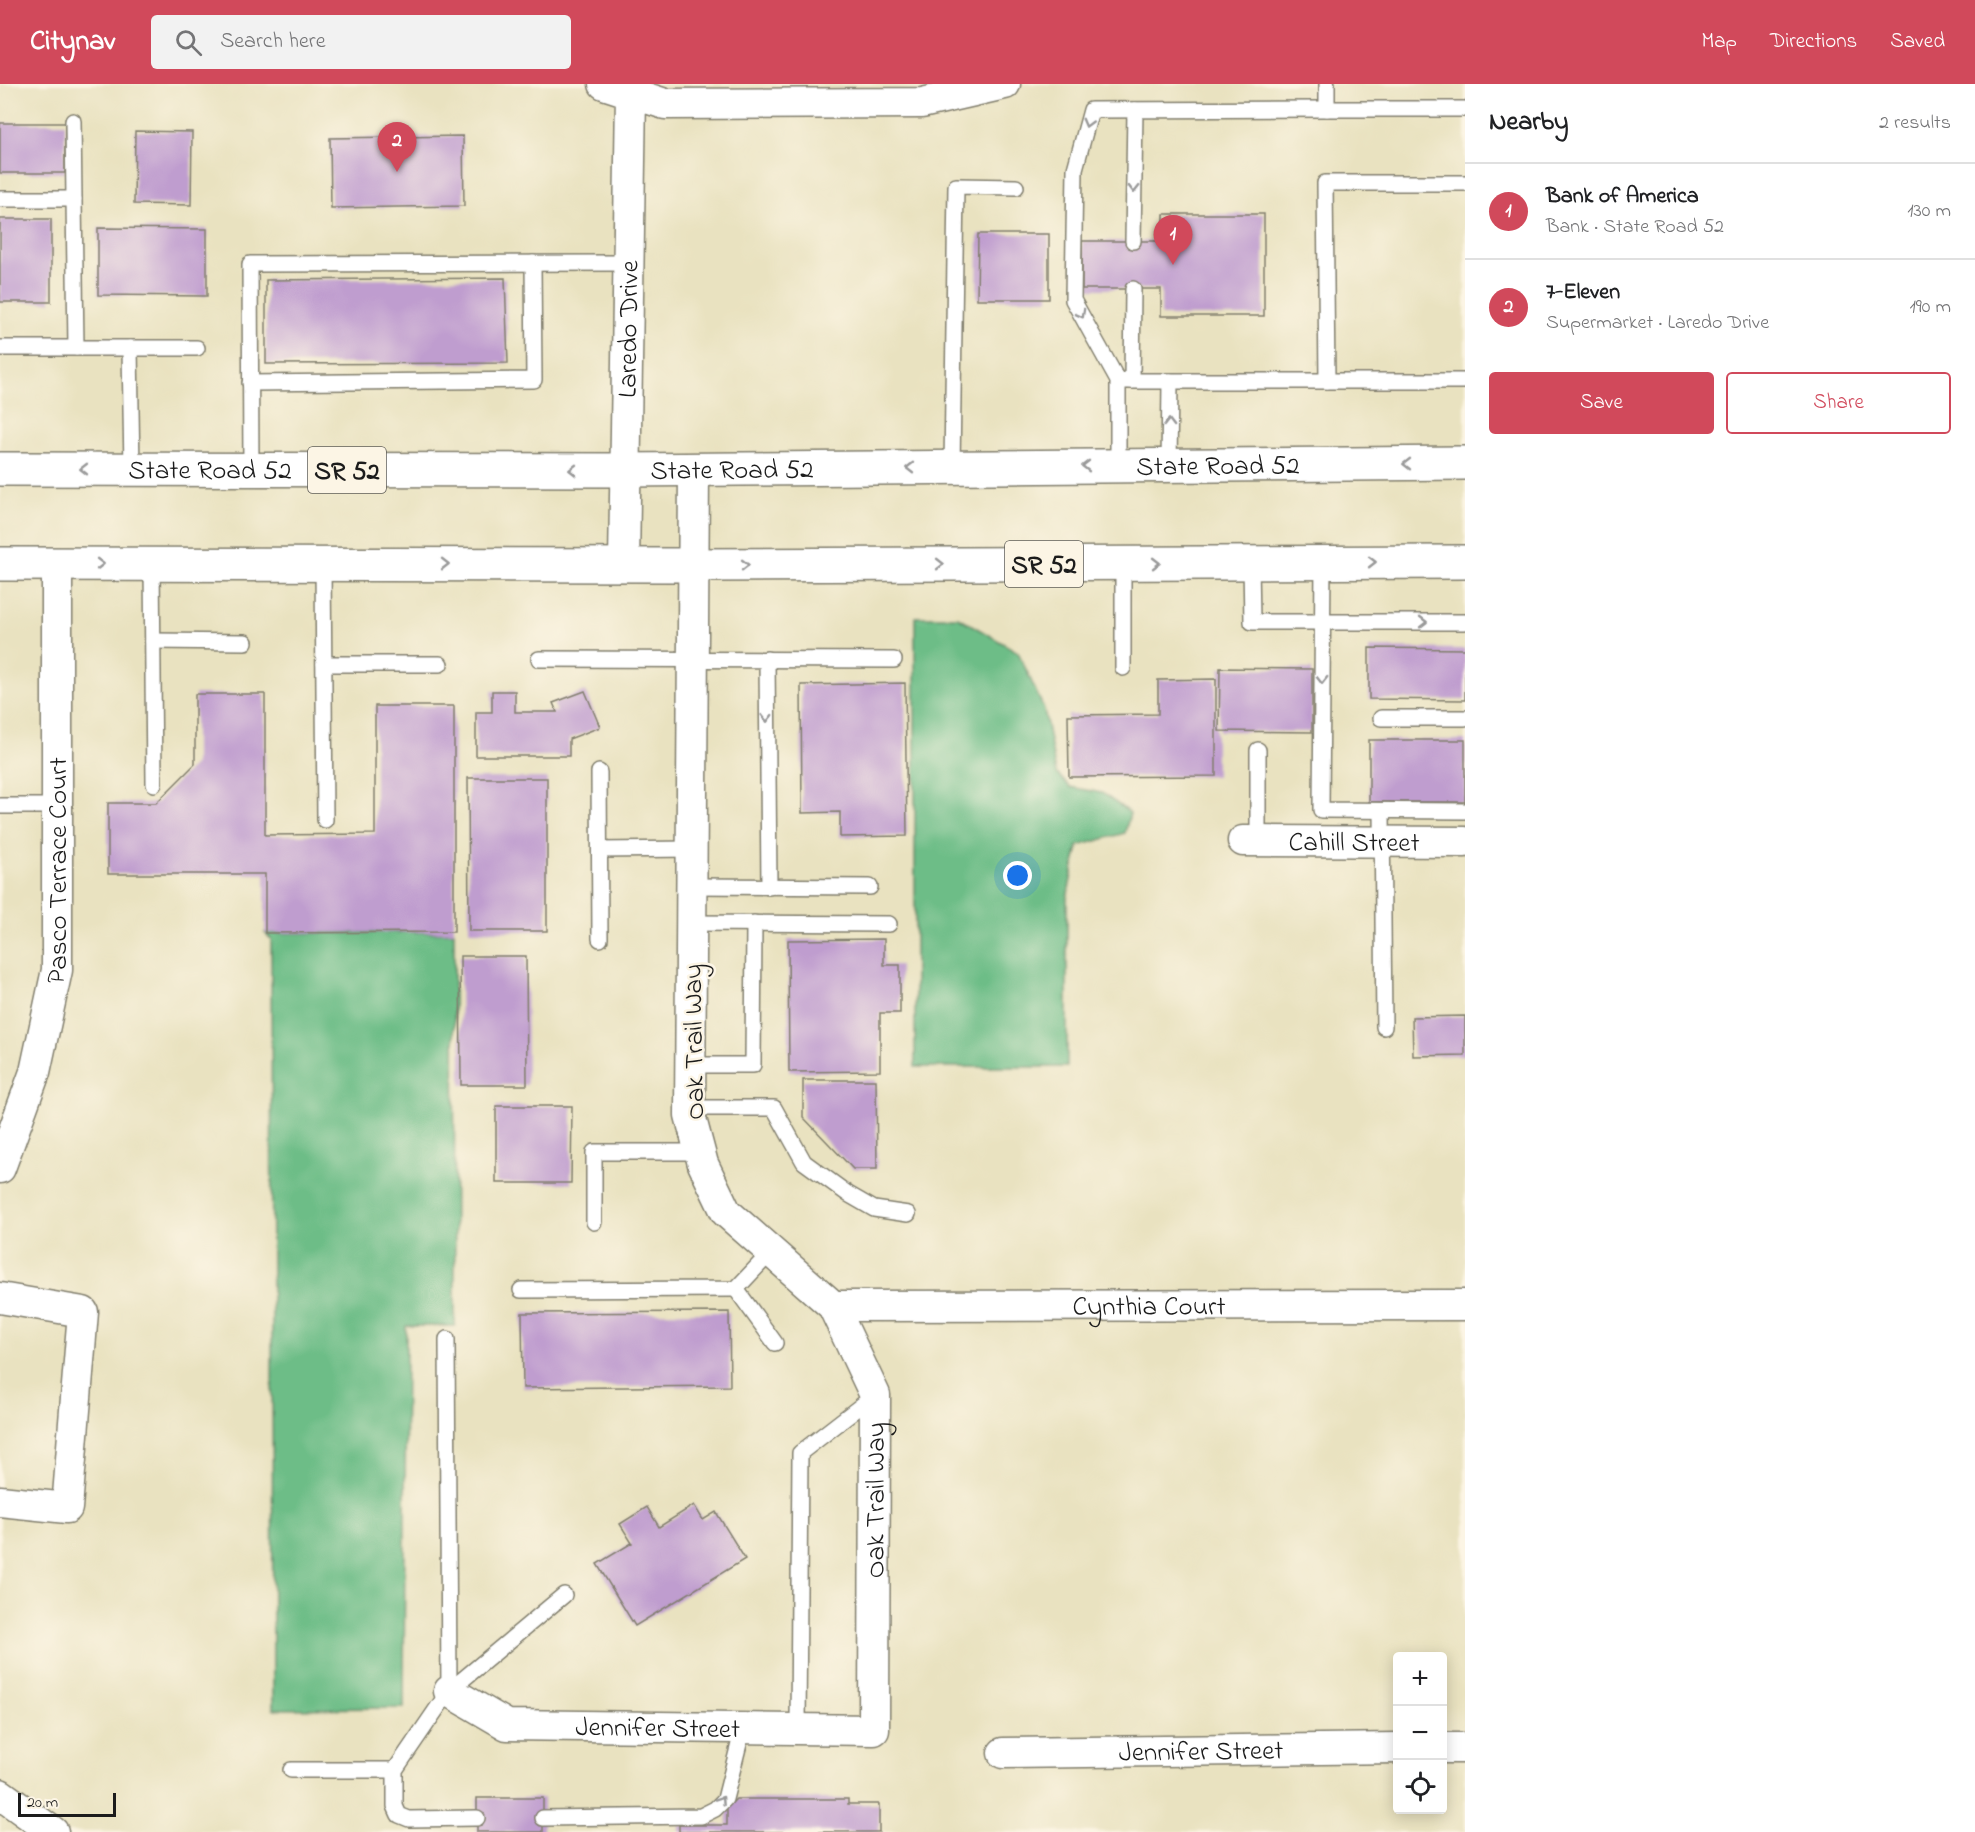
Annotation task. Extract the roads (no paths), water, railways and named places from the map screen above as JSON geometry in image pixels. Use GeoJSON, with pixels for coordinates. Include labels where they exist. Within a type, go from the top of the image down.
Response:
{"type":"FeatureCollection","features":[{"type":"Feature","properties":{"kind":"main road","name":"State Road 52"},"geometry":{"type":"LineString","coordinates":[[0,469],[625,470],[1465,464]]}},
{"type":"Feature","properties":{"kind":"main road","name":"SR 52"},"geometry":{"type":"LineString","coordinates":[[0,564],[693,566],[1465,562]]}},
{"type":"Feature","properties":{"kind":"street","name":"Laredo Drive"},"geometry":{"type":"LineString","coordinates":[[624,565],[628,262],[617,88],[665,104],[875,94],[922,103],[1005,84]]}},
{"type":"Feature","properties":{"kind":"street","name":"Oak Trail Way"},"geometry":{"type":"LineString","coordinates":[[694,469],[690,1108],[703,1164],[726,1212],[833,1306],[874,1395],[874,1730]]}},
{"type":"Feature","properties":{"kind":"street","name":"Pasco Terrace Court"},"geometry":{"type":"LineString","coordinates":[[0,1168],[35,1072],[57,970],[57,564]]}},
{"type":"Feature","properties":{"kind":"street","name":"Cahill Street"},"geometry":{"type":"LineString","coordinates":[[1250,841],[1465,842]]}},
{"type":"Feature","properties":{"kind":"street"},"geometry":{"type":"LineString","coordinates":[[0,1298],[83,1312],[67,1508],[0,1501]]}},
{"type":"Feature","properties":{"kind":"street","name":"Cynthia Court"},"geometry":{"type":"LineString","coordinates":[[833,1306],[1465,1305]]}},
{"type":"Feature","properties":{"kind":"street","name":"Jennifer Street"},"geometry":{"type":"LineString","coordinates":[[449,1691],[507,1725],[874,1730]]}},
{"type":"Feature","properties":{"kind":"street","name":"Jennifer Street"},"geometry":{"type":"LineString","coordinates":[[1003,1753],[1393,1748]]}},
{"type":"Feature","properties":{"kind":"street"},"geometry":{"type":"LineString","coordinates":[[1447,1748],[1465,1748]]}},
{"type":"Feature","properties":{"kind":"street"},"geometry":{"type":"LineString","coordinates":[[0,1794],[53,1832]]}},
{"type":"Feature","properties":{"kind":"lane"},"geometry":{"type":"LineString","coordinates":[[1327,84],[1327,109]]}},
{"type":"Feature","properties":{"kind":"lane"},"geometry":{"type":"LineString","coordinates":[[1125,381],[1073,300],[1076,169],[1091,110],[1465,109]]}},
{"type":"Feature","properties":{"kind":"lane"},"geometry":{"type":"LineString","coordinates":[[1133,241],[1135,110]]}},
{"type":"Feature","properties":{"kind":"lane"},"geometry":{"type":"LineString","coordinates":[[73,121],[76,348]]}},
{"type":"Feature","properties":{"kind":"lane"},"geometry":{"type":"LineString","coordinates":[[1327,381],[1325,183],[1465,183]]}},
{"type":"Feature","properties":{"kind":"lane"},"geometry":{"type":"LineString","coordinates":[[952,467],[956,186],[1016,187]]}},
{"type":"Feature","properties":{"kind":"lane"},"geometry":{"type":"LineString","coordinates":[[0,199],[74,199]]}},
{"type":"Feature","properties":{"kind":"lane"},"geometry":{"type":"LineString","coordinates":[[250,383],[534,380],[533,262]]}},
{"type":"Feature","properties":{"kind":"lane"},"geometry":{"type":"LineString","coordinates":[[251,470],[250,264],[628,262]]}},
{"type":"Feature","properties":{"kind":"lane"},"geometry":{"type":"LineString","coordinates":[[1118,466],[1133,289]]}},
{"type":"Feature","properties":{"kind":"lane"},"geometry":{"type":"LineString","coordinates":[[0,348],[197,348]]}},
{"type":"Feature","properties":{"kind":"lane"},"geometry":{"type":"LineString","coordinates":[[130,348],[132,470]]}},
{"type":"Feature","properties":{"kind":"lane"},"geometry":{"type":"LineString","coordinates":[[1125,381],[1465,381]]}},
{"type":"Feature","properties":{"kind":"lane"},"geometry":{"type":"LineString","coordinates":[[1169,466],[1170,381]]}},
{"type":"Feature","properties":{"kind":"lane"},"geometry":{"type":"LineString","coordinates":[[1323,562],[1321,810],[1465,811]]}},
{"type":"Feature","properties":{"kind":"lane"},"geometry":{"type":"LineString","coordinates":[[1123,563],[1123,668]]}},
{"type":"Feature","properties":{"kind":"lane"},"geometry":{"type":"LineString","coordinates":[[1251,563],[1252,622],[1465,622]]}},
{"type":"Feature","properties":{"kind":"lane"},"geometry":{"type":"LineString","coordinates":[[152,564],[154,784]]}},
{"type":"Feature","properties":{"kind":"lane"},"geometry":{"type":"LineString","coordinates":[[323,564],[324,820]]}},
{"type":"Feature","properties":{"kind":"lane"},"geometry":{"type":"LineString","coordinates":[[153,641],[245,642]]}},
{"type":"Feature","properties":{"kind":"lane"},"geometry":{"type":"LineString","coordinates":[[539,659],[894,660]]}},
{"type":"Feature","properties":{"kind":"lane"},"geometry":{"type":"LineString","coordinates":[[767,659],[769,887]]}},
{"type":"Feature","properties":{"kind":"lane"},"geometry":{"type":"LineString","coordinates":[[324,664],[440,664]]}},
{"type":"Feature","properties":{"kind":"lane"},"geometry":{"type":"LineString","coordinates":[[1381,718],[1465,718]]}},
{"type":"Feature","properties":{"kind":"lane"},"geometry":{"type":"LineString","coordinates":[[1250,841],[1258,750]]}},
{"type":"Feature","properties":{"kind":"lane"},"geometry":{"type":"LineString","coordinates":[[599,772],[600,939]]}},
{"type":"Feature","properties":{"kind":"lane"},"geometry":{"type":"LineString","coordinates":[[0,806],[58,806]]}},
{"type":"Feature","properties":{"kind":"lane"},"geometry":{"type":"LineString","coordinates":[[1382,811],[1384,1027]]}},
{"type":"Feature","properties":{"kind":"lane"},"geometry":{"type":"LineString","coordinates":[[600,850],[692,849]]}},
{"type":"Feature","properties":{"kind":"lane"},"geometry":{"type":"LineString","coordinates":[[692,886],[870,887]]}},
{"type":"Feature","properties":{"kind":"lane"},"geometry":{"type":"LineString","coordinates":[[691,923],[889,924]]}},
{"type":"Feature","properties":{"kind":"lane"},"geometry":{"type":"LineString","coordinates":[[691,1065],[753,1065],[754,923]]}},
{"type":"Feature","properties":{"kind":"lane"},"geometry":{"type":"LineString","coordinates":[[690,1108],[774,1108],[804,1162],[848,1194],[874,1209],[908,1214]]}},
{"type":"Feature","properties":{"kind":"lane"},"geometry":{"type":"LineString","coordinates":[[594,1222],[594,1152],[700,1152]]}},
{"type":"Feature","properties":{"kind":"lane"},"geometry":{"type":"LineString","coordinates":[[521,1290],[736,1289],[771,1252]]}},
{"type":"Feature","properties":{"kind":"lane"},"geometry":{"type":"LineString","coordinates":[[736,1289],[775,1343]]}},
{"type":"Feature","properties":{"kind":"lane"},"geometry":{"type":"LineString","coordinates":[[447,1339],[449,1691]]}},
{"type":"Feature","properties":{"kind":"lane"},"geometry":{"type":"LineString","coordinates":[[798,1729],[800,1453],[874,1395]]}},
{"type":"Feature","properties":{"kind":"lane"},"geometry":{"type":"LineString","coordinates":[[477,1818],[409,1820],[399,1815],[395,1806],[395,1770],[449,1691],[564,1595]]}},
{"type":"Feature","properties":{"kind":"lane"},"geometry":{"type":"LineString","coordinates":[[543,1818],[701,1816],[715,1809],[725,1799],[743,1728]]}},
{"type":"Feature","properties":{"kind":"lane"},"geometry":{"type":"LineString","coordinates":[[291,1770],[395,1770]]}},
{"type":"Feature","properties":{"kind":"place","name":"7-Eleven"},"geometry":{"type":"Point","coordinates":[397,172]}},
{"type":"Feature","properties":{"kind":"place","name":"Bank of America"},"geometry":{"type":"Point","coordinates":[1173,265]}}]}
